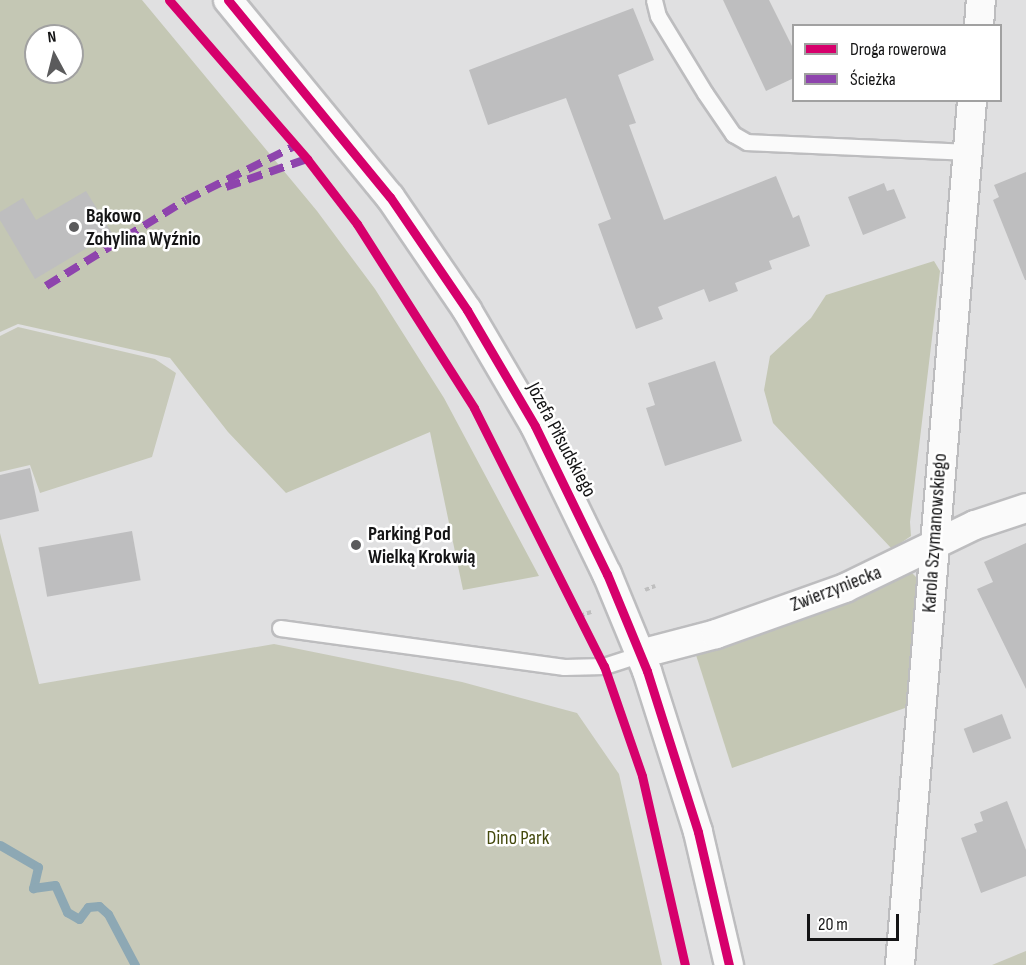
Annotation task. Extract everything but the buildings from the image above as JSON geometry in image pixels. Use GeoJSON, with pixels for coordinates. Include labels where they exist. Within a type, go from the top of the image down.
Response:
{"type":"FeatureCollection","features":[{"type":"Feature","properties":{"kind":"street","name":"Józefa Piłsudskiego"},"geometry":{"type":"LineString","coordinates":[[228,0],[374,176],[468,310],[574,502],[640,654],[686,789],[729,965]]}},
{"type":"Feature","properties":{"kind":"street"},"geometry":{"type":"LineString","coordinates":[[979,24],[981,0]]}},
{"type":"Feature","properties":{"kind":"street","name":"Karola Szymanowskiego"},"geometry":{"type":"LineString","coordinates":[[900,965],[972,102]]}},
{"type":"Feature","properties":{"kind":"street","name":"Zwierzyniecka"},"geometry":{"type":"LineString","coordinates":[[640,654],[716,634],[845,588],[975,525],[1026,508]]}},
{"type":"Feature","properties":{"kind":"lane"},"geometry":{"type":"LineString","coordinates":[[654,0],[658,16],[705,93],[734,134],[747,142],[968,152]]}},
{"type":"Feature","properties":{"kind":"lane"},"geometry":{"type":"LineString","coordinates":[[280,628],[564,667],[604,666],[640,654]]}},
{"type":"Feature","properties":{"kind":"green space"},"geometry":{"type":"Polygon","coordinates":[[[0,0],[142,0],[317,211],[375,289],[444,398],[539,576],[463,590],[430,432],[286,493],[228,432],[170,358],[18,324],[0,332],[0,0]]]}},
{"type":"Feature","properties":{"kind":"green space"},"geometry":{"type":"Polygon","coordinates":[[[934,261],[940,271],[910,522],[911,536],[892,549],[773,423],[764,390],[770,356],[811,318],[826,295],[934,261]]]}},
{"type":"Feature","properties":{"kind":"green space"},"geometry":{"type":"Polygon","coordinates":[[[18,327],[155,359],[176,373],[152,457],[40,493],[30,465],[0,472],[0,336],[18,327]]]}},
{"type":"Feature","properties":{"kind":"green space","name":"Dino Park"},"geometry":{"type":"Polygon","coordinates":[[[0,533],[39,684],[274,644],[462,682],[577,713],[619,774],[662,965],[0,965],[0,533]]]}},
{"type":"Feature","properties":{"kind":"green space"},"geometry":{"type":"Polygon","coordinates":[[[891,567],[907,568],[918,579],[919,605],[908,707],[732,768],[696,655],[891,567]]]}},
{"type":"Feature","properties":{"kind":"green space"},"geometry":{"type":"Polygon","coordinates":[[[1026,951],[1026,965],[992,965],[1026,951]]]}},
{"type":"Feature","properties":{"kind":"waterway"},"geometry":{"type":"LineString","coordinates":[[0,845],[38,867],[33,888],[55,885],[67,912],[79,919],[88,907],[99,906],[108,914],[135,965]]}},
{"type":"Feature","properties":{"kind":"marked path"},"geometry":{"type":"LineString","coordinates":[[46,286],[186,200],[295,146]]}},
{"type":"Feature","properties":{"kind":"marked path"},"geometry":{"type":"LineString","coordinates":[[226,187],[307,159]]}},
{"type":"Feature","properties":{"kind":"cycle path"},"geometry":{"type":"LineString","coordinates":[[169,0],[307,159],[357,224],[474,408],[604,666],[642,776],[685,965]]}},
{"type":"Feature","properties":{"kind":"cycle path"},"geometry":{"type":"LineString","coordinates":[[228,0],[390,197],[467,310],[535,426],[607,574],[647,671],[698,832],[729,965]]}},
{"type":"Feature","properties":{"kind":"place","name":"Bąkowo Zohylina Wyźnio"},"geometry":{"type":"Point","coordinates":[74,227]}},
{"type":"Feature","properties":{"kind":"place","name":"Parking Pod Wielką Krokwią"},"geometry":{"type":"Point","coordinates":[356,545]}}]}
